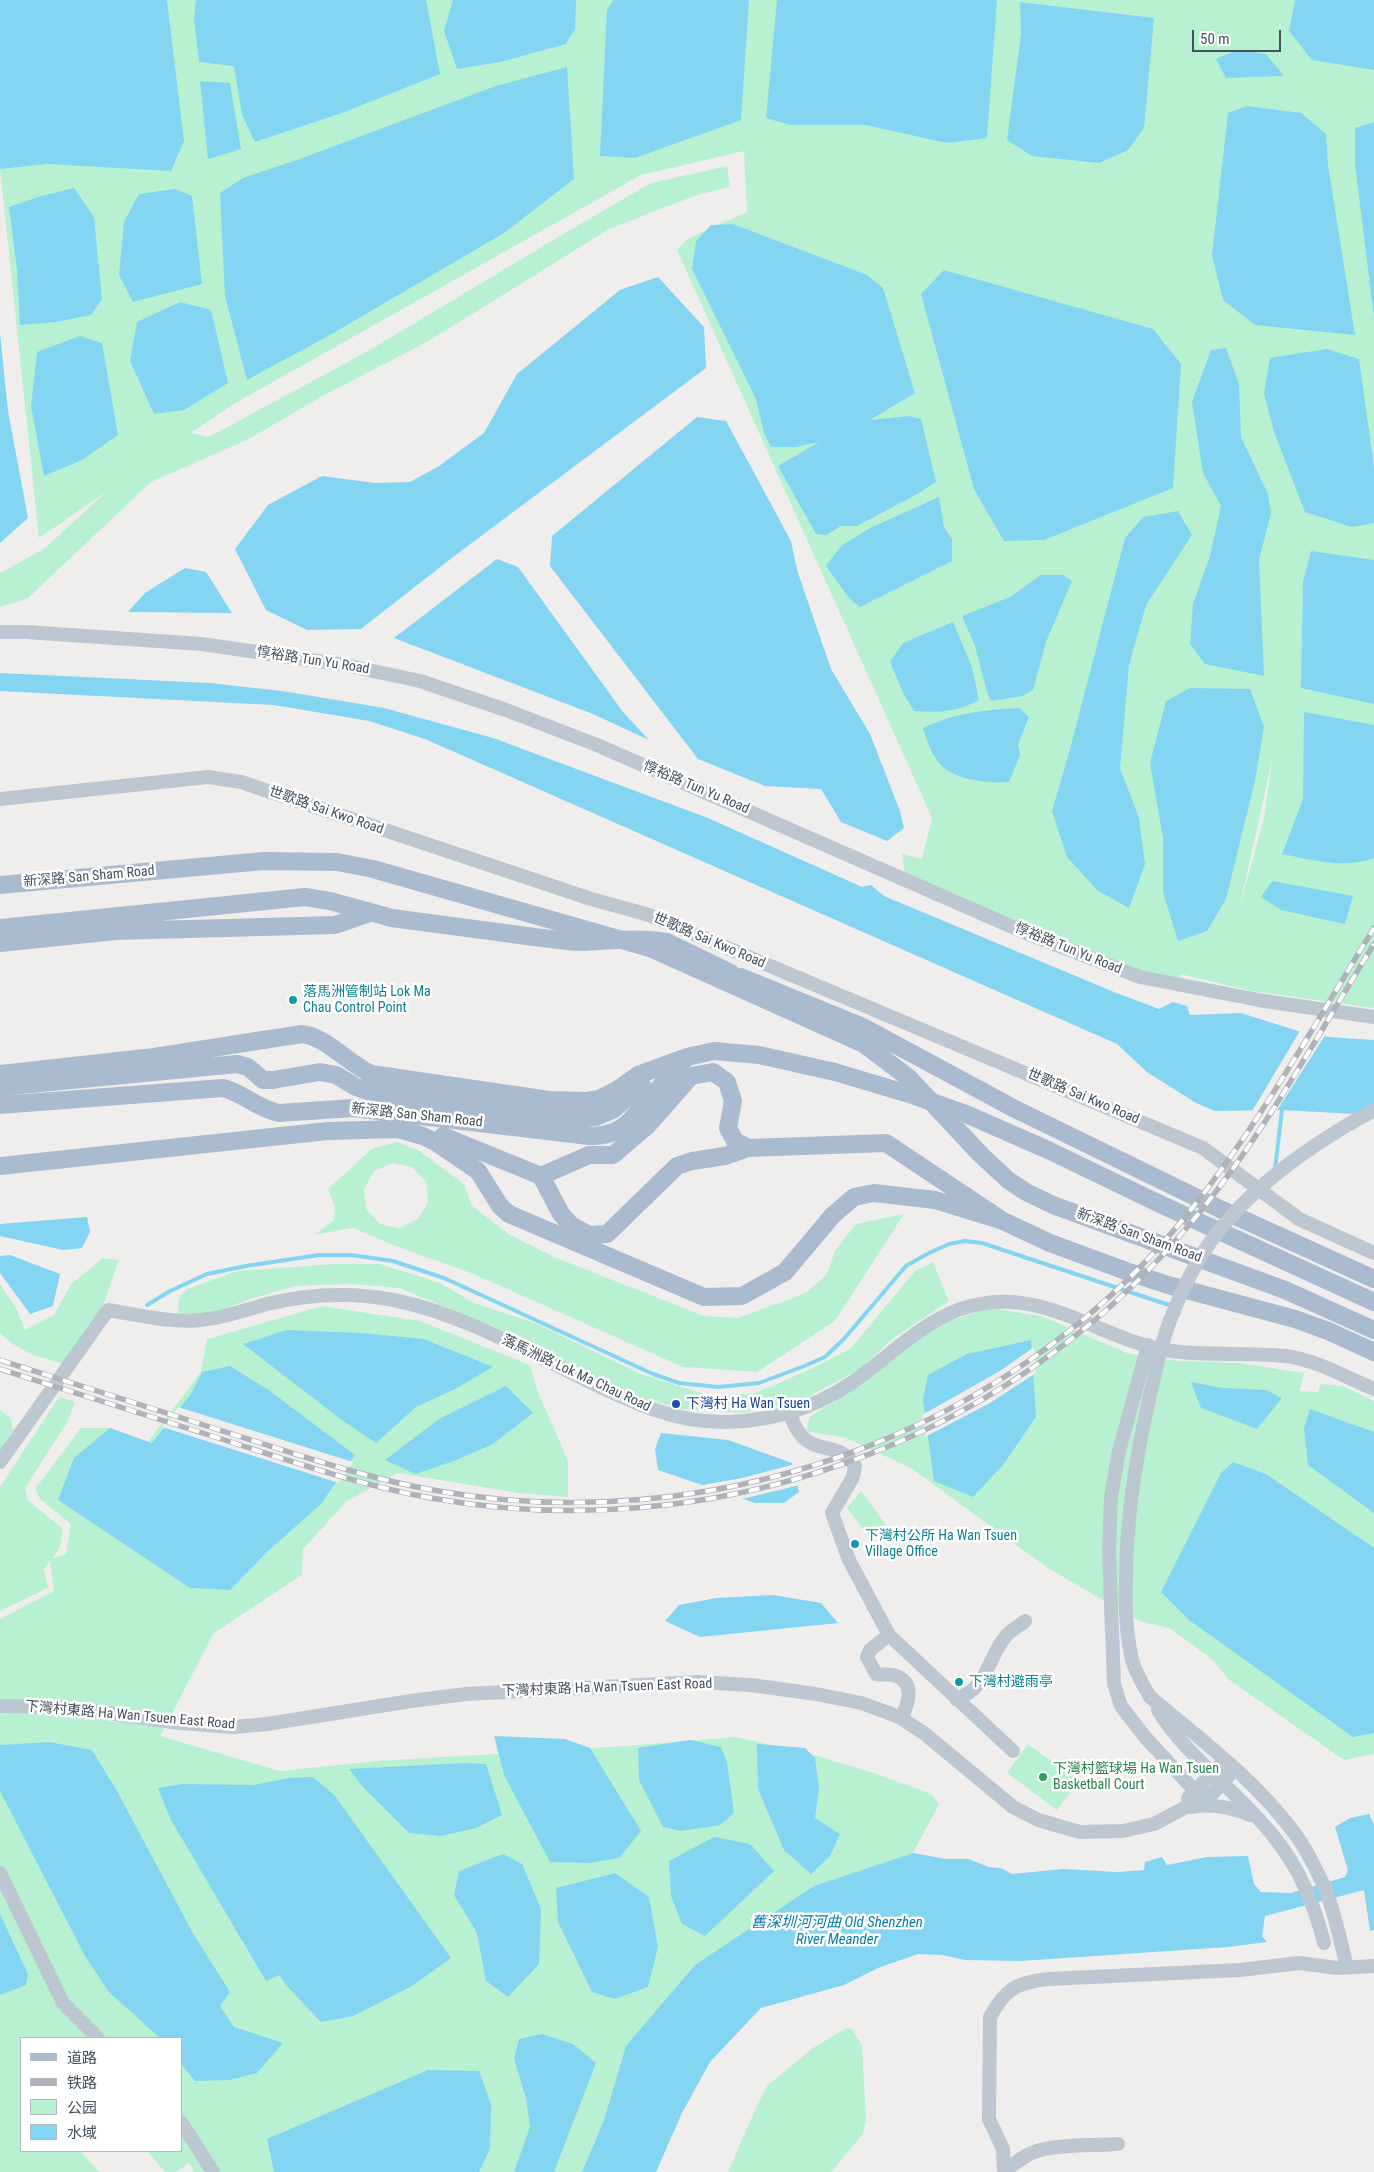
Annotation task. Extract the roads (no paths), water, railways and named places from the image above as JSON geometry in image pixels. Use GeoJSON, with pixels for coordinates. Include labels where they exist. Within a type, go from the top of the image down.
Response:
{"type":"FeatureCollection","features":[{"type":"Feature","properties":{"kind":"main road","name":"新深路 San Sham Road"},"geometry":{"type":"LineString","coordinates":[[0,885],[264,861],[337,862],[373,869],[650,948],[864,1044],[925,1069],[950,1074]]}},
{"type":"Feature","properties":{"kind":"main road","name":"新深路 San Sham Road"},"geometry":{"type":"LineString","coordinates":[[0,928],[305,897],[330,901],[370,913],[542,938],[578,942],[643,939],[667,942],[731,973],[861,1026],[1015,1109],[1220,1209],[1374,1279]]}},
{"type":"Feature","properties":{"kind":"main road","name":"新深路 San Sham Road"},"geometry":{"type":"LineString","coordinates":[[0,943],[116,931],[335,925],[370,913]]}},
{"type":"Feature","properties":{"kind":"main road","name":"新深路 San Sham Road"},"geometry":{"type":"LineString","coordinates":[[0,1074],[154,1057],[302,1034],[318,1038],[357,1067],[371,1074],[550,1100],[587,1101],[598,1099],[617,1090],[638,1075],[686,1057],[714,1051],[759,1055],[835,1072],[912,1095],[973,1117],[1374,1302]]}},
{"type":"Feature","properties":{"kind":"main road","name":"新深路 San Sham Road"},"geometry":{"type":"LineString","coordinates":[[864,1044],[899,1068],[981,1155],[1008,1180],[1026,1192],[1062,1208],[1285,1290],[1374,1330]]}},
{"type":"Feature","properties":{"kind":"main road","name":"新深路 San Sham Road"},"geometry":{"type":"LineString","coordinates":[[0,1087],[237,1064],[248,1067],[263,1080],[320,1072],[336,1076],[368,1091],[571,1119],[596,1117],[614,1109],[639,1088],[686,1057]]}},
{"type":"Feature","properties":{"kind":"main road","name":"新深路 San Sham Road"},"geometry":{"type":"LineString","coordinates":[[0,1105],[223,1088],[232,1090],[268,1111],[279,1113],[354,1108],[589,1136],[604,1136],[619,1130],[629,1122],[686,1057]]}},
{"type":"Feature","properties":{"kind":"main road"},"geometry":{"type":"LineString","coordinates":[[541,1176],[589,1154],[613,1155],[647,1126],[691,1076],[713,1072],[727,1082],[733,1101],[728,1128],[734,1141],[748,1148]]}},
{"type":"Feature","properties":{"kind":"main road","name":"新深路 San Sham Road"},"geometry":{"type":"LineString","coordinates":[[0,1166],[328,1131],[422,1128],[541,1176],[561,1214],[571,1225],[589,1235],[607,1234],[677,1166],[692,1161],[725,1156],[748,1148],[886,1143],[1003,1221]]}},
{"type":"Feature","properties":{"kind":"main road","name":"新深路 San Sham Road"},"geometry":{"type":"LineString","coordinates":[[398,1129],[423,1136],[437,1143],[478,1171],[500,1206],[509,1214],[704,1297],[742,1296],[785,1272],[833,1216],[854,1197],[874,1193],[935,1200],[1003,1221],[1050,1243],[1126,1271],[1295,1319],[1328,1331],[1374,1352]]}},
{"type":"Feature","properties":{"kind":"street","name":"惇裕路 Tun Yu Road"},"geometry":{"type":"LineString","coordinates":[[0,632],[26,632],[202,644],[344,665],[420,681],[506,710],[597,745],[1031,935],[1140,977],[1264,1002],[1374,1017]]}},
{"type":"Feature","properties":{"kind":"street","name":"世歌路 Sai Kwo Road"},"geometry":{"type":"LineString","coordinates":[[0,799],[208,777],[241,782],[588,898],[649,915],[1203,1148],[1299,1219],[1374,1254]]}},
{"type":"Feature","properties":{"kind":"street"},"geometry":{"type":"LineString","coordinates":[[1324,1943],[1316,1911],[1294,1864],[1259,1820],[1188,1750],[1164,1719],[1141,1682],[1129,1645],[1126,1622],[1126,1556],[1131,1492],[1140,1440],[1170,1320],[1192,1272],[1211,1241],[1248,1200],[1297,1157],[1328,1136],[1374,1110]]}},
{"type":"Feature","properties":{"kind":"street","name":"落馬洲路 Lok Ma Chau Road"},"geometry":{"type":"LineString","coordinates":[[0,1462],[108,1310],[174,1320],[200,1320],[278,1302],[311,1297],[370,1297],[437,1311],[493,1335],[640,1405],[678,1417],[726,1422],[790,1413],[826,1399],[931,1323],[962,1309],[1012,1302],[1040,1306],[1171,1351],[1289,1357],[1320,1366],[1374,1389]]}},
{"type":"Feature","properties":{"kind":"street"},"geometry":{"type":"LineString","coordinates":[[1148,1344],[1119,1451],[1110,1497],[1109,1550],[1114,1684],[1122,1706],[1144,1737],[1195,1791]]}},
{"type":"Feature","properties":{"kind":"street"},"geometry":{"type":"LineString","coordinates":[[790,1413],[796,1431],[803,1439],[846,1456],[855,1466],[853,1477],[832,1514],[849,1560],[889,1635],[956,1700],[1013,1751]]}},
{"type":"Feature","properties":{"kind":"street"},"geometry":{"type":"LineString","coordinates":[[956,1700],[966,1696],[984,1678],[991,1658],[1007,1635],[1025,1621]]}},
{"type":"Feature","properties":{"kind":"street"},"geometry":{"type":"LineString","coordinates":[[889,1635],[875,1645],[867,1657],[876,1674],[892,1675],[908,1685],[910,1693],[909,1702],[901,1718]]}},
{"type":"Feature","properties":{"kind":"street","name":"下灣村東路 Ha Wan Tsuen East Road"},"geometry":{"type":"LineString","coordinates":[[0,1706],[64,1707],[187,1724],[234,1727],[267,1724],[466,1694],[698,1682],[751,1685],[816,1694],[861,1703],[901,1718],[925,1734],[1013,1808],[1038,1820],[1080,1832],[1123,1831],[1154,1824],[1213,1793],[1217,1778]]}},
{"type":"Feature","properties":{"kind":"street"},"geometry":{"type":"LineString","coordinates":[[1150,1697],[1229,1765],[1271,1805],[1293,1830],[1324,1887],[1331,1905],[1347,1967]]}},
{"type":"Feature","properties":{"kind":"street"},"geometry":{"type":"LineString","coordinates":[[1175,1813],[1195,1791],[1217,1778],[1229,1765]]}},
{"type":"Feature","properties":{"kind":"street"},"geometry":{"type":"LineString","coordinates":[[1175,1813],[1193,1807],[1234,1808],[1259,1820]]}},
{"type":"Feature","properties":{"kind":"street"},"geometry":{"type":"LineString","coordinates":[[0,1873],[63,2003],[97,2037]]}},
{"type":"Feature","properties":{"kind":"street"},"geometry":{"type":"LineString","coordinates":[[1004,2172],[1003,2149],[989,2119],[990,2017],[997,2004],[1009,1990],[1026,1982],[1049,1979],[1240,1970],[1299,1963],[1337,1968],[1374,1966]]}},
{"type":"Feature","properties":{"kind":"street"},"geometry":{"type":"LineString","coordinates":[[182,2124],[213,2172]]}},
{"type":"Feature","properties":{"kind":"street"},"geometry":{"type":"LineString","coordinates":[[1004,2172],[1018,2161],[1036,2151],[1118,2144]]}},
{"type":"Feature","properties":{"kind":"water"},"geometry":{"type":"Polygon","coordinates":[[[0,0],[167,0],[184,141],[171,171],[47,164],[0,169],[0,0]]]}},
{"type":"Feature","properties":{"kind":"water"},"geometry":{"type":"Polygon","coordinates":[[[196,0],[426,0],[440,74],[342,113],[255,142],[242,115],[234,66],[199,62],[194,18],[196,0]]]}},
{"type":"Feature","properties":{"kind":"water"},"geometry":{"type":"Polygon","coordinates":[[[453,0],[576,0],[575,29],[566,44],[500,62],[457,69],[444,31],[453,0]]]}},
{"type":"Feature","properties":{"kind":"water"},"geometry":{"type":"Polygon","coordinates":[[[613,0],[749,0],[741,120],[635,158],[600,156],[607,10],[613,0]]]}},
{"type":"Feature","properties":{"kind":"water"},"geometry":{"type":"Polygon","coordinates":[[[777,0],[997,0],[987,138],[947,143],[866,125],[790,125],[766,118],[777,0]]]}},
{"type":"Feature","properties":{"kind":"water"},"geometry":{"type":"Polygon","coordinates":[[[1295,0],[1374,0],[1374,70],[1312,60],[1289,31],[1295,0]]]}},
{"type":"Feature","properties":{"kind":"water"},"geometry":{"type":"Polygon","coordinates":[[[1020,2],[1154,18],[1144,128],[1128,150],[1099,163],[1032,156],[1007,140],[1021,34],[1020,2]]]}},
{"type":"Feature","properties":{"kind":"water"},"geometry":{"type":"Polygon","coordinates":[[[1237,50],[1266,54],[1284,76],[1226,78],[1216,59],[1237,50]]]}},
{"type":"Feature","properties":{"kind":"water"},"geometry":{"type":"Polygon","coordinates":[[[567,67],[574,179],[504,233],[330,335],[247,380],[225,296],[220,193],[243,178],[496,86],[567,67]]]}},
{"type":"Feature","properties":{"kind":"water"},"geometry":{"type":"Polygon","coordinates":[[[200,81],[230,83],[241,149],[208,159],[200,81]]]}},
{"type":"Feature","properties":{"kind":"water"},"geometry":{"type":"Polygon","coordinates":[[[1247,106],[1301,113],[1326,134],[1328,165],[1355,335],[1255,325],[1223,300],[1212,255],[1228,113],[1247,106]]]}},
{"type":"Feature","properties":{"kind":"water"},"geometry":{"type":"Polygon","coordinates":[[[1374,122],[1374,318],[1355,164],[1355,128],[1374,122]]]}},
{"type":"Feature","properties":{"kind":"water"},"geometry":{"type":"Polygon","coordinates":[[[74,188],[94,217],[102,299],[91,315],[56,322],[20,325],[17,269],[9,207],[74,188]]]}},
{"type":"Feature","properties":{"kind":"water"},"geometry":{"type":"Polygon","coordinates":[[[175,189],[192,196],[202,284],[133,302],[119,275],[124,222],[139,194],[175,189]]]}},
{"type":"Feature","properties":{"kind":"water"},"geometry":{"type":"Polygon","coordinates":[[[733,224],[867,275],[883,288],[915,393],[870,420],[909,416],[921,419],[936,482],[857,526],[841,526],[826,535],[816,534],[778,466],[819,442],[796,447],[771,447],[764,433],[756,399],[692,269],[696,241],[711,225],[733,224]]]}},
{"type":"Feature","properties":{"kind":"water"},"geometry":{"type":"Polygon","coordinates":[[[944,270],[1153,329],[1181,364],[1173,488],[1044,540],[1004,541],[974,489],[921,294],[944,270]]]}},
{"type":"Feature","properties":{"kind":"water"},"geometry":{"type":"Polygon","coordinates":[[[658,277],[704,327],[706,368],[457,554],[361,629],[307,630],[266,610],[235,549],[268,505],[322,476],[375,483],[410,482],[439,466],[484,433],[517,374],[620,290],[658,277]]]}},
{"type":"Feature","properties":{"kind":"water"},"geometry":{"type":"Polygon","coordinates":[[[180,302],[211,310],[228,383],[184,410],[154,414],[130,361],[137,322],[180,302]]]}},
{"type":"Feature","properties":{"kind":"water"},"geometry":{"type":"Polygon","coordinates":[[[0,333],[8,411],[28,518],[0,543],[0,333]]]}},
{"type":"Feature","properties":{"kind":"water"},"geometry":{"type":"Polygon","coordinates":[[[80,336],[102,343],[118,435],[82,460],[44,476],[31,406],[37,352],[80,336]]]}},
{"type":"Feature","properties":{"kind":"water"},"geometry":{"type":"Polygon","coordinates":[[[1226,348],[1239,384],[1241,437],[1268,494],[1271,513],[1259,560],[1264,676],[1205,664],[1190,644],[1193,604],[1210,556],[1221,506],[1203,473],[1192,402],[1211,350],[1226,348]]]}},
{"type":"Feature","properties":{"kind":"water"},"geometry":{"type":"Polygon","coordinates":[[[1327,349],[1359,359],[1374,467],[1374,523],[1352,527],[1305,512],[1274,432],[1264,393],[1270,358],[1327,349]]]}},
{"type":"Feature","properties":{"kind":"water"},"geometry":{"type":"Polygon","coordinates":[[[697,417],[726,421],[791,541],[797,570],[831,669],[870,734],[900,811],[904,828],[887,841],[841,822],[821,789],[765,786],[698,759],[550,566],[552,536],[697,417]]]}},
{"type":"Feature","properties":{"kind":"water"},"geometry":{"type":"Polygon","coordinates":[[[939,497],[944,527],[952,539],[952,561],[860,607],[849,598],[826,566],[842,545],[870,528],[939,497]]]}},
{"type":"Feature","properties":{"kind":"water"},"geometry":{"type":"Polygon","coordinates":[[[1178,511],[1192,535],[1146,605],[1129,665],[1120,768],[1139,818],[1145,864],[1129,908],[1098,891],[1067,857],[1052,811],[1125,538],[1143,517],[1178,511]]]}},
{"type":"Feature","properties":{"kind":"water"},"geometry":{"type":"Polygon","coordinates":[[[1311,551],[1374,560],[1374,704],[1301,688],[1303,582],[1311,551]]]}},
{"type":"Feature","properties":{"kind":"water"},"geometry":{"type":"Polygon","coordinates":[[[497,559],[518,567],[623,712],[649,740],[593,714],[394,638],[497,559]]]}},
{"type":"Feature","properties":{"kind":"water"},"geometry":{"type":"Polygon","coordinates":[[[185,568],[206,572],[232,613],[128,612],[145,593],[185,568]]]}},
{"type":"Feature","properties":{"kind":"water"},"geometry":{"type":"Polygon","coordinates":[[[1041,575],[1063,575],[1072,581],[1046,642],[1033,690],[1022,696],[991,701],[975,646],[962,616],[1010,597],[1041,575]]]}},
{"type":"Feature","properties":{"kind":"water"},"geometry":{"type":"Polygon","coordinates":[[[953,622],[972,667],[979,700],[948,711],[914,711],[904,695],[890,662],[903,643],[953,622]]]}},
{"type":"Feature","properties":{"kind":"water"},"geometry":{"type":"Polygon","coordinates":[[[0,673],[209,683],[282,691],[384,708],[493,738],[708,818],[862,887],[871,885],[884,896],[1159,1009],[1173,1002],[1187,1006],[1190,1015],[1241,1013],[1298,1031],[1329,1037],[1374,1040],[1374,1115],[1282,1110],[1215,1111],[1196,1103],[1147,1072],[1117,1044],[425,739],[369,721],[274,705],[0,691],[0,673]]]}},
{"type":"Feature","properties":{"kind":"water"},"geometry":{"type":"Polygon","coordinates":[[[1190,688],[1250,689],[1264,727],[1255,781],[1226,899],[1207,931],[1178,941],[1163,892],[1163,838],[1150,763],[1166,701],[1190,688]]]}},
{"type":"Feature","properties":{"kind":"water"},"geometry":{"type":"Polygon","coordinates":[[[1019,708],[1029,717],[1018,744],[1020,755],[1009,782],[972,780],[945,769],[929,746],[923,728],[970,713],[1019,708]]]}},
{"type":"Feature","properties":{"kind":"water"},"geometry":{"type":"Polygon","coordinates":[[[1304,712],[1374,725],[1374,858],[1351,863],[1340,863],[1316,861],[1282,854],[1303,799],[1304,712]]]}},
{"type":"Feature","properties":{"kind":"water"},"geometry":{"type":"Polygon","coordinates":[[[1272,881],[1353,896],[1345,924],[1281,910],[1261,897],[1272,881]]]}},
{"type":"Feature","properties":{"kind":"water"},"geometry":{"type":"Polygon","coordinates":[[[87,1217],[90,1232],[82,1248],[63,1250],[0,1236],[0,1224],[87,1217]]]}},
{"type":"Feature","properties":{"kind":"water"},"geometry":{"type":"Polygon","coordinates":[[[10,1255],[60,1274],[53,1306],[30,1314],[0,1273],[0,1256],[10,1255]]]}},
{"type":"Feature","properties":{"kind":"water"},"geometry":{"type":"Polygon","coordinates":[[[287,1330],[361,1333],[424,1339],[493,1367],[455,1389],[416,1407],[376,1443],[343,1421],[243,1344],[287,1330]]]}},
{"type":"Feature","properties":{"kind":"water"},"geometry":{"type":"Polygon","coordinates":[[[1031,1340],[1036,1417],[1003,1465],[973,1497],[934,1481],[923,1400],[928,1375],[967,1354],[1031,1340]]]}},
{"type":"Feature","properties":{"kind":"water"},"geometry":{"type":"Polygon","coordinates":[[[230,1366],[270,1391],[355,1455],[321,1504],[267,1552],[230,1590],[190,1588],[58,1500],[74,1458],[110,1428],[152,1443],[191,1394],[202,1372],[230,1366]]]}},
{"type":"Feature","properties":{"kind":"water"},"geometry":{"type":"Polygon","coordinates":[[[1191,1382],[1222,1388],[1266,1390],[1282,1398],[1257,1429],[1201,1408],[1191,1382]]]}},
{"type":"Feature","properties":{"kind":"water"},"geometry":{"type":"Polygon","coordinates":[[[506,1386],[533,1413],[493,1444],[454,1461],[415,1474],[385,1460],[439,1419],[506,1386]]]}},
{"type":"Feature","properties":{"kind":"water"},"geometry":{"type":"Polygon","coordinates":[[[1310,1409],[1374,1432],[1374,1513],[1308,1465],[1304,1428],[1310,1409]]]}},
{"type":"Feature","properties":{"kind":"water"},"geometry":{"type":"Polygon","coordinates":[[[661,1433],[728,1440],[792,1463],[799,1492],[784,1503],[755,1503],[658,1470],[655,1449],[661,1433]]]}},
{"type":"Feature","properties":{"kind":"water"},"geometry":{"type":"Polygon","coordinates":[[[1233,1462],[1266,1474],[1374,1548],[1374,1733],[1353,1737],[1189,1620],[1161,1592],[1221,1473],[1233,1462]]]}},
{"type":"Feature","properties":{"kind":"water"},"geometry":{"type":"Polygon","coordinates":[[[773,1595],[821,1603],[838,1623],[700,1637],[665,1621],[679,1605],[716,1598],[773,1595]]]}},
{"type":"Feature","properties":{"kind":"water"},"geometry":{"type":"Polygon","coordinates":[[[494,1736],[565,1739],[590,1748],[641,1831],[619,1858],[589,1863],[550,1862],[504,1775],[494,1736]]]}},
{"type":"Feature","properties":{"kind":"water"},"geometry":{"type":"Polygon","coordinates":[[[690,1740],[721,1747],[727,1762],[734,1813],[720,1825],[682,1831],[663,1827],[639,1780],[638,1748],[690,1740]]]}},
{"type":"Feature","properties":{"kind":"water"},"geometry":{"type":"Polygon","coordinates":[[[49,1742],[92,1750],[117,1791],[194,1935],[230,1992],[220,2006],[234,2027],[283,2043],[257,2073],[230,2080],[195,2081],[182,2065],[182,2037],[159,2037],[109,1992],[85,1956],[0,1791],[0,1745],[49,1742]]]}},
{"type":"Feature","properties":{"kind":"water"},"geometry":{"type":"Polygon","coordinates":[[[757,1744],[805,1748],[815,1758],[819,1789],[815,1818],[840,1834],[830,1856],[811,1874],[784,1850],[758,1789],[757,1744]]]}},
{"type":"Feature","properties":{"kind":"water"},"geometry":{"type":"Polygon","coordinates":[[[465,1763],[486,1764],[502,1815],[476,1828],[441,1836],[409,1833],[363,1787],[349,1769],[465,1763]]]}},
{"type":"Feature","properties":{"kind":"water"},"geometry":{"type":"Polygon","coordinates":[[[313,1777],[335,1796],[451,1958],[412,1986],[353,2016],[321,2022],[285,1984],[280,1975],[266,1981],[171,1820],[158,1788],[182,1784],[254,1785],[289,1778],[313,1777]]]}},
{"type":"Feature","properties":{"kind":"water","name":"舊深圳河河曲 Old Shenzhen River Meander"},"geometry":{"type":"Polygon","coordinates":[[[1369,1814],[1374,1825],[1374,1930],[1370,1931],[1364,1890],[1265,1916],[1262,1936],[1267,1942],[1228,1947],[1020,1961],[965,1960],[942,1955],[918,1954],[878,1968],[844,1985],[761,2008],[710,2062],[682,2113],[656,2172],[582,2172],[604,2120],[626,2046],[695,1965],[814,1886],[913,1853],[946,1859],[968,1859],[989,1867],[1001,1868],[1012,1874],[1063,1869],[1117,1872],[1144,1870],[1145,1862],[1162,1857],[1167,1865],[1207,1857],[1248,1856],[1254,1884],[1261,1892],[1291,1893],[1345,1877],[1348,1870],[1335,1827],[1350,1818],[1369,1814]]]}},
{"type":"Feature","properties":{"kind":"water"},"geometry":{"type":"Polygon","coordinates":[[[714,1837],[750,1844],[774,1871],[705,1936],[682,1924],[671,1896],[669,1861],[714,1837]]]}},
{"type":"Feature","properties":{"kind":"water"},"geometry":{"type":"Polygon","coordinates":[[[503,1854],[522,1864],[541,1909],[539,1964],[508,1997],[486,1981],[477,1933],[454,1895],[459,1871],[503,1854]]]}},
{"type":"Feature","properties":{"kind":"water"},"geometry":{"type":"Polygon","coordinates":[[[615,1873],[649,1897],[658,1947],[648,1987],[615,1999],[592,1992],[558,1922],[556,1888],[615,1873]]]}},
{"type":"Feature","properties":{"kind":"water"},"geometry":{"type":"Polygon","coordinates":[[[0,1914],[28,1974],[26,1985],[0,1995],[0,1914]]]}},
{"type":"Feature","properties":{"kind":"water"},"geometry":{"type":"Polygon","coordinates":[[[542,2034],[573,2044],[596,2063],[554,2172],[514,2172],[530,2127],[526,2098],[514,2059],[519,2039],[542,2034]]]}},
{"type":"Feature","properties":{"kind":"water"},"geometry":{"type":"Polygon","coordinates":[[[428,2070],[479,2071],[491,2104],[490,2149],[479,2172],[274,2172],[267,2139],[428,2070]]]}},
{"type":"Feature","properties":{"kind":"waterway"},"geometry":{"type":"LineString","coordinates":[[1275,1169],[1282,1110]]}},
{"type":"Feature","properties":{"kind":"waterway"},"geometry":{"type":"LineString","coordinates":[[147,1305],[170,1291],[207,1274],[246,1266],[319,1255],[351,1255],[393,1261],[444,1278],[653,1374],[679,1383],[718,1387],[759,1383],[825,1357],[843,1340],[906,1266],[949,1244],[965,1241],[982,1243],[1172,1306]]}},
{"type":"Feature","properties":{"kind":"railway"},"geometry":{"type":"LineString","coordinates":[[0,1360],[333,1466],[433,1490],[536,1502],[640,1500],[743,1484],[842,1456],[937,1415],[1026,1362],[1108,1298],[1180,1223],[1233,1153],[1282,1079],[1374,928]]}},
{"type":"Feature","properties":{"kind":"railway"},"geometry":{"type":"LineString","coordinates":[[0,1369],[332,1474],[381,1487],[431,1498],[536,1510],[640,1508],[743,1492],[843,1464],[939,1423],[1028,1370],[1111,1306],[1184,1231],[1237,1163],[1285,1091],[1374,944]]}},
{"type":"Feature","properties":{"kind":"place","name":"落馬洲管制站 Lok Ma Chau Control Point"},"geometry":{"type":"Point","coordinates":[293,1000]}},
{"type":"Feature","properties":{"kind":"place","name":"下灣村 Ha Wan Tsuen"},"geometry":{"type":"Point","coordinates":[676,1404]}},
{"type":"Feature","properties":{"kind":"place","name":"下灣村公所 Ha Wan Tsuen Village Office"},"geometry":{"type":"Point","coordinates":[855,1544]}},
{"type":"Feature","properties":{"kind":"place","name":"下灣村避雨亭"},"geometry":{"type":"Point","coordinates":[959,1682]}},
{"type":"Feature","properties":{"kind":"place","name":"下灣村籃球場 Ha Wan Tsuen Basketball Court"},"geometry":{"type":"Point","coordinates":[1043,1777]}}]}
